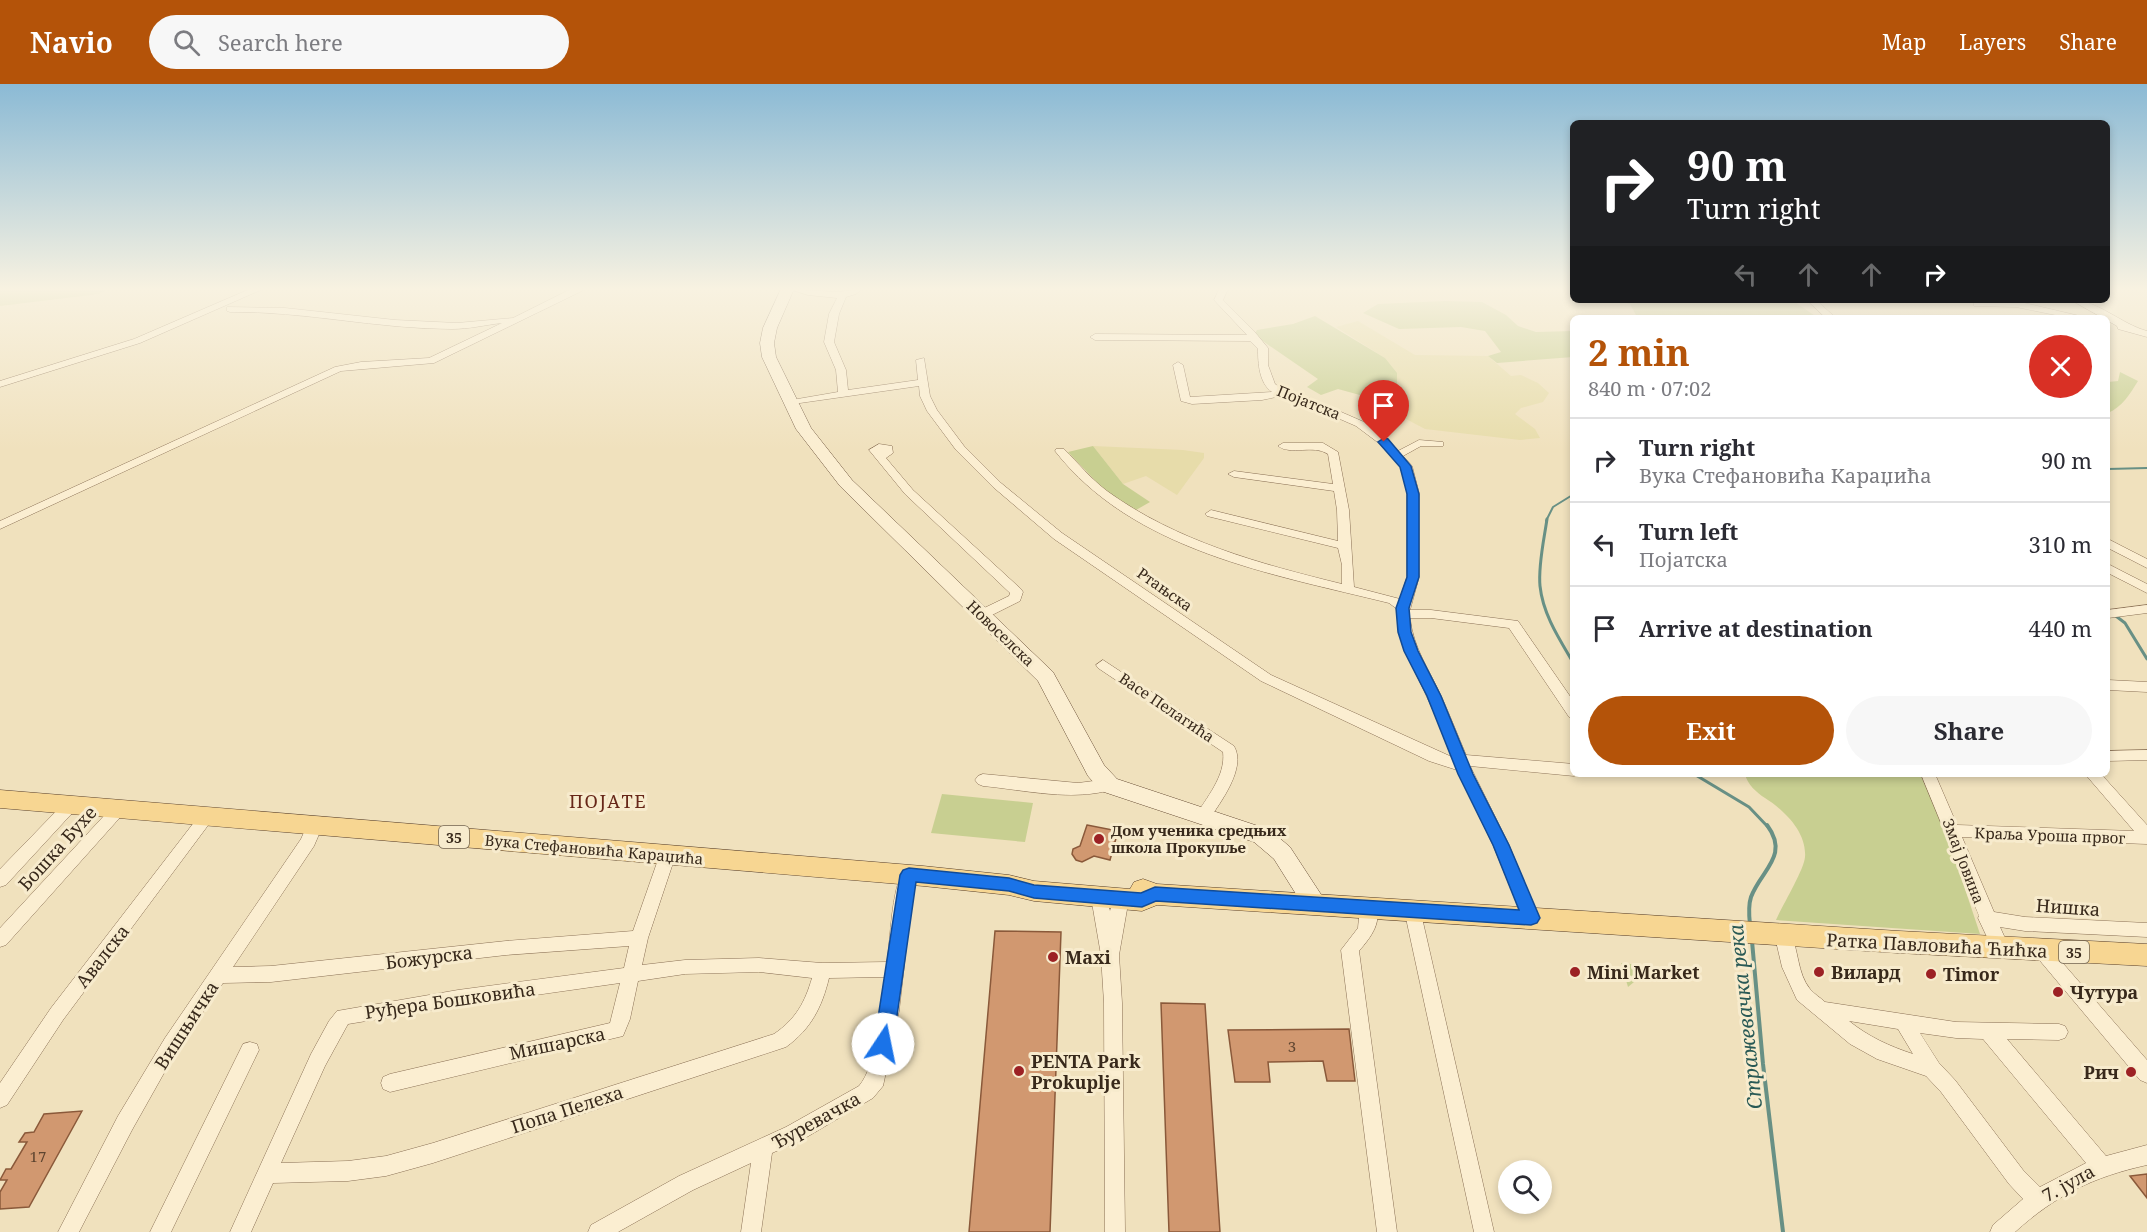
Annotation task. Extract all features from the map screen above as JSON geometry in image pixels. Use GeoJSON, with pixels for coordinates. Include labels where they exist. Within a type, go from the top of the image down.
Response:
{"type":"FeatureCollection","features":[{"type":"Feature","properties":{"kind":"main road","name":"Вука Стефановића Караџића"},"geometry":{"type":"LineString","coordinates":[[0,799],[909,875],[1009,885],[1034,891],[1142,900],[1155,894]]}},
{"type":"Feature","properties":{"kind":"main road","name":"Вука Стефановића Караџића"},"geometry":{"type":"LineString","coordinates":[[1009,885],[1034,881],[1100,885],[1140,888],[1155,894],[1368,906],[1774,936]]}},
{"type":"Feature","properties":{"kind":"main road","name":"Ратка Павловића Ћићка"},"geometry":{"type":"LineString","coordinates":[[1774,936],[2147,955]]}},
{"type":"Feature","properties":{"kind":"street"},"geometry":{"type":"LineString","coordinates":[[0,384],[132,343]]}},
{"type":"Feature","properties":{"kind":"street"},"geometry":{"type":"LineString","coordinates":[[0,525],[338,369],[359,364],[409,364],[431,361],[469,343]]}},
{"type":"Feature","properties":{"kind":"street","name":"Новоселска"},"geometry":{"type":"LineString","coordinates":[[767,343],[774,372],[804,429],[846,483],[1046,677],[1096,770],[1109,785]]}},
{"type":"Feature","properties":{"kind":"street"},"geometry":{"type":"LineString","coordinates":[[829,343],[841,370],[843,393]]}},
{"type":"Feature","properties":{"kind":"street","name":"Појатска"},"geometry":{"type":"LineString","coordinates":[[1258,343],[1263,348],[1266,379],[1270,386],[1281,393],[1305,400],[1360,424],[1398,455],[1406,466],[1413,494],[1413,577],[1404,611],[1405,632],[1411,651],[1434,696],[1462,763],[1501,845],[1531,918]]}},
{"type":"Feature","properties":{"kind":"street","name":"Ртањска"},"geometry":{"type":"LineString","coordinates":[[921,360],[925,396],[932,411],[979,469],[1058,536],[1266,678],[1434,757],[1462,763],[1570,770]]}},
{"type":"Feature","properties":{"kind":"street"},"geometry":{"type":"LineString","coordinates":[[1178,365],[1185,399],[1192,401],[1281,393]]}},
{"type":"Feature","properties":{"kind":"street"},"geometry":{"type":"LineString","coordinates":[[790,403],[924,382]]}},
{"type":"Feature","properties":{"kind":"street"},"geometry":{"type":"LineString","coordinates":[[1398,455],[1419,442],[1439,444]]}},
{"type":"Feature","properties":{"kind":"street"},"geometry":{"type":"LineString","coordinates":[[1283,446],[1323,446],[1330,449],[1335,460],[1343,510],[1348,590]]}},
{"type":"Feature","properties":{"kind":"street"},"geometry":{"type":"LineString","coordinates":[[1060,452],[1102,492],[1143,519],[1180,536],[1283,574],[1393,600],[1404,611],[1509,623],[1517,627],[1541,668],[1570,707]]}},
{"type":"Feature","properties":{"kind":"street"},"geometry":{"type":"LineString","coordinates":[[880,457],[909,492],[1015,590],[1017,594],[1015,598],[983,614]]}},
{"type":"Feature","properties":{"kind":"street"},"geometry":{"type":"LineString","coordinates":[[1234,474],[1338,488]]}},
{"type":"Feature","properties":{"kind":"street"},"geometry":{"type":"LineString","coordinates":[[1211,514],[1344,546]]}},
{"type":"Feature","properties":{"kind":"street"},"geometry":{"type":"LineString","coordinates":[[2110,544],[2147,564]]}},
{"type":"Feature","properties":{"kind":"street"},"geometry":{"type":"LineString","coordinates":[[2110,569],[2147,589]]}},
{"type":"Feature","properties":{"kind":"street"},"geometry":{"type":"LineString","coordinates":[[2113,613],[2147,609]]}},
{"type":"Feature","properties":{"kind":"street","name":"Васе Пелагића"},"geometry":{"type":"LineString","coordinates":[[1102,664],[1224,745],[1230,752],[1227,773],[1203,817]]}},
{"type":"Feature","properties":{"kind":"street"},"geometry":{"type":"LineString","coordinates":[[2110,685],[2147,687]]}},
{"type":"Feature","properties":{"kind":"street"},"geometry":{"type":"LineString","coordinates":[[2110,756],[2147,756]]}},
{"type":"Feature","properties":{"kind":"street","name":"Змај Јовина"},"geometry":{"type":"LineString","coordinates":[[1929,777],[1953,831],[1986,918],[2001,949]]}},
{"type":"Feature","properties":{"kind":"street"},"geometry":{"type":"LineString","coordinates":[[2094,777],[2147,837]]}},
{"type":"Feature","properties":{"kind":"street"},"geometry":{"type":"LineString","coordinates":[[983,780],[1078,789],[1109,785],[1252,831],[1272,842],[1288,860],[1314,903]]}},
{"type":"Feature","properties":{"kind":"street"},"geometry":{"type":"LineString","coordinates":[[0,880],[71,805]]}},
{"type":"Feature","properties":{"kind":"street","name":"Бошка Бухе"},"geometry":{"type":"LineString","coordinates":[[0,940],[119,809]]}},
{"type":"Feature","properties":{"kind":"street","name":"Авалска"},"geometry":{"type":"LineString","coordinates":[[0,1099],[57,1014],[207,816]]}},
{"type":"Feature","properties":{"kind":"street","name":"Вишњичка"},"geometry":{"type":"LineString","coordinates":[[68,1232],[125,1123],[171,1044],[308,842],[315,825]]}},
{"type":"Feature","properties":{"kind":"street","name":"Краља Уроша првог"},"geometry":{"type":"LineString","coordinates":[[1953,831],[2147,837]]}},
{"type":"Feature","properties":{"kind":"street","name":"Мишарска"},"geometry":{"type":"LineString","coordinates":[[390,1083],[617,1030],[639,939],[668,854]]}},
{"type":"Feature","properties":{"kind":"street","name":"Ђуревачка"},"geometry":{"type":"LineString","coordinates":[[598,1232],[686,1183],[763,1149],[866,1092],[876,1080],[890,1011],[894,969],[909,875]]}},
{"type":"Feature","properties":{"kind":"street"},"geometry":{"type":"LineString","coordinates":[[1110,897],[1115,1232]]}},
{"type":"Feature","properties":{"kind":"street"},"geometry":{"type":"LineString","coordinates":[[1368,906],[1368,926],[1363,935],[1354,941],[1350,950],[1387,1232]]}},
{"type":"Feature","properties":{"kind":"street"},"geometry":{"type":"LineString","coordinates":[[1412,909],[1484,1232]]}},
{"type":"Feature","properties":{"kind":"street","name":"Нишка"},"geometry":{"type":"LineString","coordinates":[[1986,918],[2025,924],[2147,930]]}},
{"type":"Feature","properties":{"kind":"street"},"geometry":{"type":"LineString","coordinates":[[1774,936],[1803,994],[1819,1009],[1856,1038],[1884,1053],[1932,1070]]}},
{"type":"Feature","properties":{"kind":"street","name":"Божурска"},"geometry":{"type":"LineString","coordinates":[[219,975],[280,973],[517,947],[639,939]]}},
{"type":"Feature","properties":{"kind":"street"},"geometry":{"type":"LineString","coordinates":[[2042,951],[2147,1074]]}},
{"type":"Feature","properties":{"kind":"street","name":"Руђера Бошковића"},"geometry":{"type":"LineString","coordinates":[[240,1232],[318,1060],[335,1027],[343,1017],[685,967],[759,965],[822,971],[894,969]]}},
{"type":"Feature","properties":{"kind":"street","name":"Попа Пелеха"},"geometry":{"type":"LineString","coordinates":[[267,1173],[348,1171],[386,1166],[424,1156],[780,1041],[806,1019],[822,971]]}},
{"type":"Feature","properties":{"kind":"street"},"geometry":{"type":"LineString","coordinates":[[1819,1009],[1905,1024],[1989,1032],[2059,1032]]}},
{"type":"Feature","properties":{"kind":"street"},"geometry":{"type":"LineString","coordinates":[[1905,1024],[1932,1070],[1948,1086],[2016,1177],[2038,1199]]}},
{"type":"Feature","properties":{"kind":"street"},"geometry":{"type":"LineString","coordinates":[[1989,1032],[2101,1165]]}},
{"type":"Feature","properties":{"kind":"street"},"geometry":{"type":"LineString","coordinates":[[160,1232],[250,1050]]}},
{"type":"Feature","properties":{"kind":"street"},"geometry":{"type":"LineString","coordinates":[[751,1232],[763,1149]]}},
{"type":"Feature","properties":{"kind":"street","name":"7. јула"},"geometry":{"type":"LineString","coordinates":[[2000,1232],[2038,1199],[2064,1182],[2101,1165],[2147,1155]]}},
{"type":"Feature","properties":{"kind":"shaded area"},"geometry":{"type":"Polygon","coordinates":[[[1361,343],[1394,343],[1415,355],[1488,356],[1511,376],[1521,375],[1538,383],[1549,393],[1543,402],[1521,408],[1515,414],[1535,429],[1540,438],[1520,440],[1425,429],[1389,410],[1378,400],[1396,384],[1385,358],[1361,343]]]}},
{"type":"Feature","properties":{"kind":"shaded area"},"geometry":{"type":"Polygon","coordinates":[[[1093,446],[1183,450],[1204,453],[1204,458],[1177,495],[1146,476],[1123,484],[1093,446]]]}},
{"type":"Feature","properties":{"kind":"green space"},"geometry":{"type":"Polygon","coordinates":[[[1265,343],[1359,343],[1385,358],[1397,373],[1397,384],[1378,400],[1338,389],[1321,395],[1307,387],[1318,379],[1265,343]]]}},
{"type":"Feature","properties":{"kind":"green space"},"geometry":{"type":"Polygon","coordinates":[[[1494,343],[1570,343],[1570,357],[1497,363],[1488,356],[1501,352],[1494,343]]]}},
{"type":"Feature","properties":{"kind":"green space"},"geometry":{"type":"Polygon","coordinates":[[[2120,372],[2138,381],[2122,404],[2110,412],[2110,382],[2118,381],[2120,372]]]}},
{"type":"Feature","properties":{"kind":"green space"},"geometry":{"type":"Polygon","coordinates":[[[1093,446],[1123,484],[1150,502],[1136,510],[1105,491],[1068,452],[1093,446]]]}},
{"type":"Feature","properties":{"kind":"green space"},"geometry":{"type":"Polygon","coordinates":[[[1746,777],[1921,777],[1945,829],[1980,934],[1776,920],[1804,863],[1805,848],[1798,831],[1787,815],[1759,794],[1746,777]]]}},
{"type":"Feature","properties":{"kind":"green space"},"geometry":{"type":"Polygon","coordinates":[[[942,794],[1033,803],[1025,842],[931,833],[942,794]]]}},
{"type":"Feature","properties":{"kind":"green space"},"geometry":{"type":"Polygon","coordinates":[[[1621,963],[1650,966],[1652,967],[1628,987],[1621,963]]]}},
{"type":"Feature","properties":{"kind":"building","name":"Дом ученика средњих школа Прокупље"},"geometry":{"type":"Polygon","coordinates":[[[1087,825],[1118,831],[1110,860],[1094,856],[1082,862],[1076,860],[1072,854],[1073,849],[1080,846],[1087,825]]]}},
{"type":"Feature","properties":{"kind":"building","name":"PENTA Park Prokuplje"},"geometry":{"type":"Polygon","coordinates":[[[995,931],[1061,932],[1050,1232],[969,1232],[995,931]]]}},
{"type":"Feature","properties":{"kind":"building","name":"PENTA Park Prokuplje"},"geometry":{"type":"Polygon","coordinates":[[[1161,1003],[1205,1004],[1220,1232],[1169,1232],[1161,1003]]]}},
{"type":"Feature","properties":{"kind":"building"},"geometry":{"type":"Polygon","coordinates":[[[1349,1029],[1355,1081],[1327,1081],[1323,1061],[1268,1062],[1270,1082],[1235,1082],[1228,1030],[1349,1029]]]}},
{"type":"Feature","properties":{"kind":"building"},"geometry":{"type":"Polygon","coordinates":[[[82,1111],[29,1207],[0,1209],[0,1192],[7,1180],[0,1180],[6,1169],[11,1169],[27,1142],[19,1142],[25,1133],[34,1132],[44,1114],[82,1111]]]}},
{"type":"Feature","properties":{"kind":"building"},"geometry":{"type":"Polygon","coordinates":[[[2147,1174],[2147,1198],[2130,1176],[2147,1174]]]}},
{"type":"Feature","properties":{"kind":"waterway","name":"Стражевачка река"},"geometry":{"type":"LineString","coordinates":[[2110,469],[2147,468]]}},
{"type":"Feature","properties":{"kind":"waterway","name":"Стражевачка река"},"geometry":{"type":"LineString","coordinates":[[1547,519],[1553,507],[1570,496]]}},
{"type":"Feature","properties":{"kind":"waterway","name":"Стражевачка река"},"geometry":{"type":"LineString","coordinates":[[1547,519],[1540,586],[1553,627],[1570,657]]}},
{"type":"Feature","properties":{"kind":"waterway"},"geometry":{"type":"LineString","coordinates":[[2110,612],[2125,623],[2147,659]]}},
{"type":"Feature","properties":{"kind":"waterway","name":"Стражевачка река"},"geometry":{"type":"LineString","coordinates":[[1699,777],[1749,807],[1768,827]]}},
{"type":"Feature","properties":{"kind":"waterway","name":"Стражевачка река"},"geometry":{"type":"LineString","coordinates":[[1750,925],[1751,897],[1775,854],[1776,846],[1767,825]]}},
{"type":"Feature","properties":{"kind":"waterway","name":"Стражевачка река"},"geometry":{"type":"LineString","coordinates":[[1752,941],[1763,1064],[1783,1232]]}},
{"type":"Feature","properties":{"kind":"place","name":"Дом ученика средњих школа Прокупље"},"geometry":{"type":"Point","coordinates":[1099,839]}},
{"type":"Feature","properties":{"kind":"place","name":"Maxi"},"geometry":{"type":"Point","coordinates":[1053,957]}},
{"type":"Feature","properties":{"kind":"place","name":"Mini Market"},"geometry":{"type":"Point","coordinates":[1575,972]}},
{"type":"Feature","properties":{"kind":"place","name":"Вилард"},"geometry":{"type":"Point","coordinates":[1819,972]}},
{"type":"Feature","properties":{"kind":"place","name":"Timor"},"geometry":{"type":"Point","coordinates":[1931,974]}},
{"type":"Feature","properties":{"kind":"place","name":"Чутура"},"geometry":{"type":"Point","coordinates":[2058,992]}},
{"type":"Feature","properties":{"kind":"place","name":"PENTA Park Prokuplje"},"geometry":{"type":"Point","coordinates":[1019,1071]}},
{"type":"Feature","properties":{"kind":"place","name":"Рич"},"geometry":{"type":"Point","coordinates":[2131,1072]}},
{"type":"Feature","properties":{"kind":"district","name":"ПОЈАТЕ"},"geometry":{"type":"Point","coordinates":[608,801]}},
{"type":"Feature","properties":{"kind":"route"},"geometry":{"type":"LineString","coordinates":[[883,1044],[890,1011],[904,897],[909,875],[1009,885],[1034,891],[1142,900],[1155,894],[1531,918],[1501,845],[1462,766],[1434,696],[1420,672],[1405,632],[1405,614],[1402,608],[1413,577],[1413,494],[1406,466],[1384,442]]}}]}
